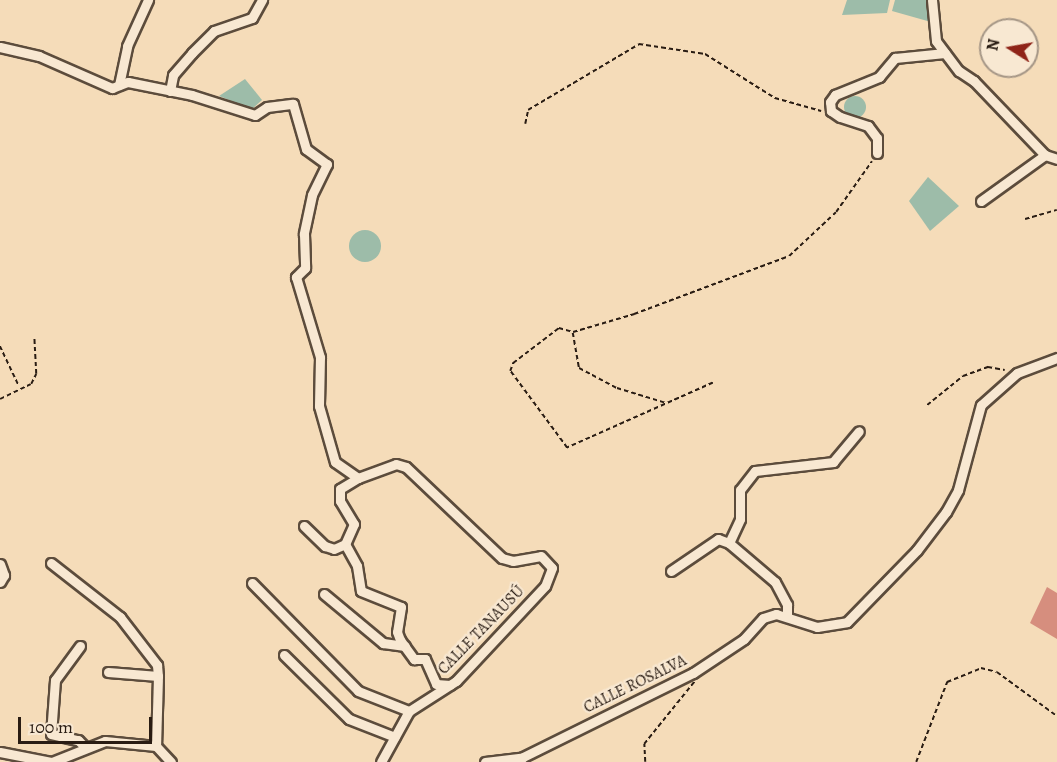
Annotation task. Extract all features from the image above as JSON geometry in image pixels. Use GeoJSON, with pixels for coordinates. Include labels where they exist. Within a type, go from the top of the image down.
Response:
{"type":"FeatureCollection","features":[{"type":"Feature","properties":{"kind":"street"},"geometry":{"type":"LineString","coordinates":[[119,86],[127,46],[148,0]]}},
{"type":"Feature","properties":{"kind":"street"},"geometry":{"type":"LineString","coordinates":[[170,91],[173,75],[214,31],[252,18],[262,0]]}},
{"type":"Feature","properties":{"kind":"street"},"geometry":{"type":"LineString","coordinates":[[932,0],[936,41],[945,53],[1045,155],[1057,159]]}},
{"type":"Feature","properties":{"kind":"street"},"geometry":{"type":"LineString","coordinates":[[0,46],[39,56],[112,88],[128,82],[170,91],[255,115],[267,106],[293,104],[306,149],[327,164],[310,205],[305,268],[296,277],[320,357],[323,429],[335,462],[358,478],[340,489],[340,501],[354,524],[345,544],[334,549],[325,546],[304,526]]}},
{"type":"Feature","properties":{"kind":"street"},"geometry":{"type":"LineString","coordinates":[[877,153],[877,138],[868,126],[831,111],[835,95],[873,80],[895,58],[945,53]]}},
{"type":"Feature","properties":{"kind":"street"},"geometry":{"type":"LineString","coordinates":[[981,201],[1045,155]]}},
{"type":"Feature","properties":{"kind":"street"},"geometry":{"type":"LineString","coordinates":[[671,571],[718,539],[729,543],[775,582],[787,605],[787,616],[817,627],[839,625],[862,610],[945,512],[958,490],[981,405],[1017,373],[1057,358]]}},
{"type":"Feature","properties":{"kind":"street"},"geometry":{"type":"LineString","coordinates":[[729,543],[740,519],[740,490],[755,471],[833,462],[859,431]]}},
{"type":"Feature","properties":{"kind":"street","name":"CALLE TANAUSÚ"},"geometry":{"type":"LineString","coordinates":[[358,478],[396,464],[406,467],[502,558],[513,561],[541,556],[552,568],[545,586],[450,686],[409,711],[381,762]]}},
{"type":"Feature","properties":{"kind":"street"},"geometry":{"type":"LineString","coordinates":[[345,544],[357,566],[361,591],[401,607],[397,632],[405,646],[414,659],[425,659],[436,684],[450,686]]}},
{"type":"Feature","properties":{"kind":"street"},"geometry":{"type":"LineString","coordinates":[[51,563],[120,617],[157,665],[156,746]]}},
{"type":"Feature","properties":{"kind":"street"},"geometry":{"type":"LineString","coordinates":[[0,564],[4,575],[0,582]]}},
{"type":"Feature","properties":{"kind":"street"},"geometry":{"type":"LineString","coordinates":[[252,583],[358,691],[409,711]]}},
{"type":"Feature","properties":{"kind":"street"},"geometry":{"type":"LineString","coordinates":[[324,594],[383,643],[405,646]]}},
{"type":"Feature","properties":{"kind":"street","name":"CALLE ROSALVA"},"geometry":{"type":"LineString","coordinates":[[485,762],[523,757],[693,673],[744,639],[763,618],[787,616]]}},
{"type":"Feature","properties":{"kind":"street"},"geometry":{"type":"LineString","coordinates":[[80,646],[55,680],[51,734],[78,740],[85,747]]}},
{"type":"Feature","properties":{"kind":"street"},"geometry":{"type":"LineString","coordinates":[[284,655],[349,719],[395,736]]}},
{"type":"Feature","properties":{"kind":"street"},"geometry":{"type":"LineString","coordinates":[[108,672],[158,676]]}},
{"type":"Feature","properties":{"kind":"street"},"geometry":{"type":"LineString","coordinates":[[0,752],[51,762],[105,741],[156,746],[171,762]]}},
{"type":"Feature","properties":{"kind":"path"},"geometry":{"type":"LineString","coordinates":[[525,124],[528,110],[639,44],[705,54],[775,98],[804,110],[831,111]]}},
{"type":"Feature","properties":{"kind":"path"},"geometry":{"type":"LineString","coordinates":[[713,383],[567,448],[562,445],[510,371],[513,363],[550,332],[559,328],[573,332],[789,256],[837,212],[877,153]]}},
{"type":"Feature","properties":{"kind":"path"},"geometry":{"type":"LineString","coordinates":[[1024,219],[1057,210]]}},
{"type":"Feature","properties":{"kind":"path"},"geometry":{"type":"LineString","coordinates":[[573,332],[579,368],[617,387],[667,404]]}},
{"type":"Feature","properties":{"kind":"path"},"geometry":{"type":"LineString","coordinates":[[0,399],[19,387],[32,384],[36,374],[34,338]]}},
{"type":"Feature","properties":{"kind":"path"},"geometry":{"type":"LineString","coordinates":[[0,346],[19,387]]}},
{"type":"Feature","properties":{"kind":"path"},"geometry":{"type":"LineString","coordinates":[[927,405],[963,376],[981,369],[1017,373]]}},
{"type":"Feature","properties":{"kind":"path"},"geometry":{"type":"LineString","coordinates":[[916,762],[946,682],[981,668],[997,672],[1057,716]]}},
{"type":"Feature","properties":{"kind":"path"},"geometry":{"type":"LineString","coordinates":[[645,762],[644,744],[691,687],[693,673]]}},
{"type":"Feature","properties":{"kind":"shaded area"},"geometry":{"type":"Polygon","coordinates":[[[847,0],[890,0],[887,13],[842,15],[847,0]]]}},
{"type":"Feature","properties":{"kind":"shaded area"},"geometry":{"type":"Polygon","coordinates":[[[895,0],[928,0],[931,22],[892,11],[895,0]]]}},
{"type":"Feature","properties":{"kind":"shaded area"},"geometry":{"type":"Polygon","coordinates":[[[245,79],[262,100],[252,109],[219,96],[245,79]]]}},
{"type":"Feature","properties":{"kind":"shaded area"},"geometry":{"type":"Polygon","coordinates":[[[855,96],[863,99],[866,107],[863,115],[855,118],[847,115],[844,107],[847,99],[855,96]]]}},
{"type":"Feature","properties":{"kind":"shaded area"},"geometry":{"type":"Polygon","coordinates":[[[928,177],[959,206],[930,231],[909,201],[928,177]]]}},
{"type":"Feature","properties":{"kind":"shaded area"},"geometry":{"type":"Polygon","coordinates":[[[365,230],[377,234],[381,246],[377,258],[365,262],[353,258],[349,246],[353,234],[365,230]]]}},
{"type":"Feature","properties":{"kind":"building"},"geometry":{"type":"Polygon","coordinates":[[[1047,587],[1057,593],[1057,639],[1030,623],[1047,587]]]}}]}
